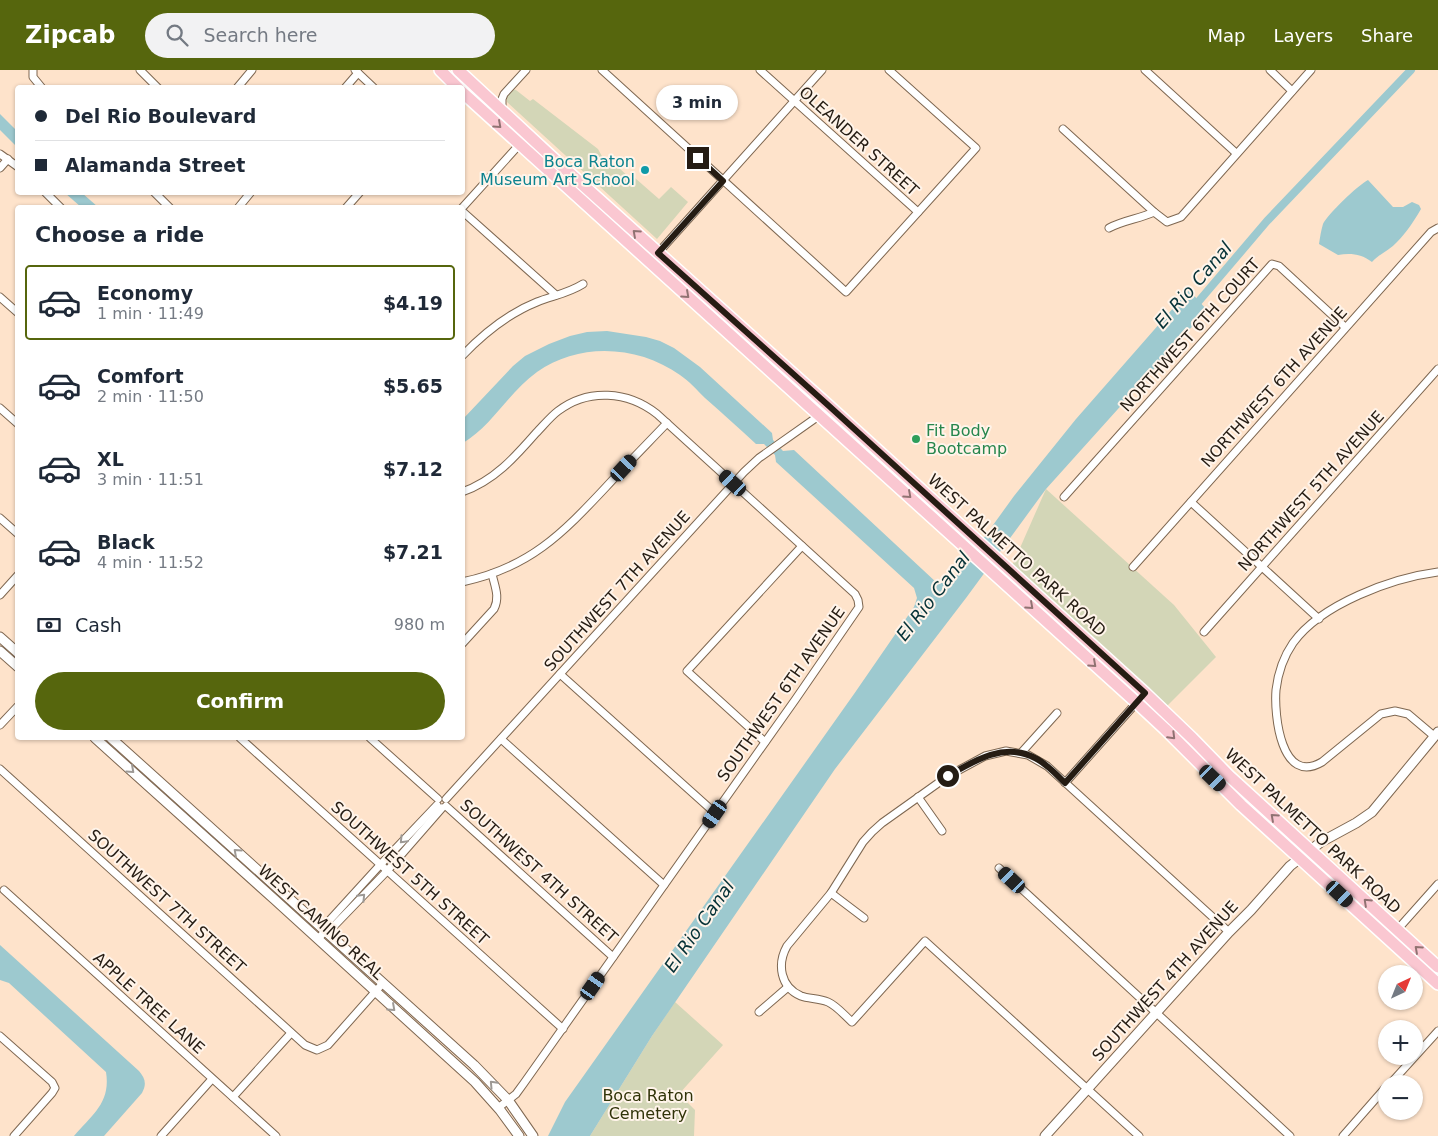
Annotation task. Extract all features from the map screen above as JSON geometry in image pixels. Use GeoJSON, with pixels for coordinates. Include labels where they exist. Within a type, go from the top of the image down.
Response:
{"type":"FeatureCollection","features":[{"type":"Feature","properties":{"kind":"main road","name":"WEST PALMETTO PARK ROAD"},"geometry":{"type":"LineString","coordinates":[[440,70],[454,85]]}},
{"type":"Feature","properties":{"kind":"main road","name":"WEST PALMETTO PARK ROAD"},"geometry":{"type":"LineString","coordinates":[[464,72],[528,135],[1145,693],[1229,776],[1438,967]]}},
{"type":"Feature","properties":{"kind":"main road","name":"WEST PALMETTO PARK ROAD"},"geometry":{"type":"LineString","coordinates":[[465,95],[1165,729],[1241,805],[1438,983]]}},
{"type":"Feature","properties":{"kind":"main road"},"geometry":{"type":"LineString","coordinates":[[820,415],[828,413],[853,434],[864,438]]}},
{"type":"Feature","properties":{"kind":"main road"},"geometry":{"type":"LineString","coordinates":[[865,456],[874,458],[898,478],[908,477]]}},
{"type":"Feature","properties":{"kind":"street"},"geometry":{"type":"LineString","coordinates":[[32,70],[33,77],[40,85]]}},
{"type":"Feature","properties":{"kind":"street"},"geometry":{"type":"LineString","coordinates":[[140,70],[155,85]]}},
{"type":"Feature","properties":{"kind":"street"},"geometry":{"type":"LineString","coordinates":[[240,85],[252,70]]}},
{"type":"Feature","properties":{"kind":"street"},"geometry":{"type":"LineString","coordinates":[[502,111],[504,94],[526,70]]}},
{"type":"Feature","properties":{"kind":"street"},"geometry":{"type":"LineString","coordinates":[[602,70],[846,292],[976,148],[889,70]]}},
{"type":"Feature","properties":{"kind":"street","name":"OLEANDER STREET"},"geometry":{"type":"LineString","coordinates":[[760,70],[918,212]]}},
{"type":"Feature","properties":{"kind":"street"},"geometry":{"type":"LineString","coordinates":[[650,262],[822,70]]}},
{"type":"Feature","properties":{"kind":"street"},"geometry":{"type":"LineString","coordinates":[[1145,70],[1236,153]]}},
{"type":"Feature","properties":{"kind":"street"},"geometry":{"type":"LineString","coordinates":[[1270,70],[1292,91]]}},
{"type":"Feature","properties":{"kind":"street"},"geometry":{"type":"LineString","coordinates":[[1063,129],[1167,222],[1181,216],[1311,70]]}},
{"type":"Feature","properties":{"kind":"street"},"geometry":{"type":"LineString","coordinates":[[347,85],[357,71],[371,85]]}},
{"type":"Feature","properties":{"kind":"street"},"geometry":{"type":"LineString","coordinates":[[458,85],[464,72]]}},
{"type":"Feature","properties":{"kind":"street"},"geometry":{"type":"LineString","coordinates":[[465,207],[528,135]]}},
{"type":"Feature","properties":{"kind":"street"},"geometry":{"type":"LineString","coordinates":[[0,154],[15,165]]}},
{"type":"Feature","properties":{"kind":"street"},"geometry":{"type":"LineString","coordinates":[[0,168],[8,159]]}},
{"type":"Feature","properties":{"kind":"street"},"geometry":{"type":"LineString","coordinates":[[48,195],[58,205]]}},
{"type":"Feature","properties":{"kind":"street"},"geometry":{"type":"LineString","coordinates":[[157,195],[167,205]]}},
{"type":"Feature","properties":{"kind":"street"},"geometry":{"type":"LineString","coordinates":[[240,205],[249,195]]}},
{"type":"Feature","properties":{"kind":"street"},"geometry":{"type":"LineString","coordinates":[[349,205],[357,195]]}},
{"type":"Feature","properties":{"kind":"street"},"geometry":{"type":"LineString","coordinates":[[1109,228],[1124,221],[1154,212]]}},
{"type":"Feature","properties":{"kind":"street"},"geometry":{"type":"LineString","coordinates":[[465,213],[556,295]]}},
{"type":"Feature","properties":{"kind":"street","name":"NORTHWEST 6TH AVENUE"},"geometry":{"type":"LineString","coordinates":[[1133,567],[1431,232],[1438,228]]}},
{"type":"Feature","properties":{"kind":"street","name":"NORTHWEST 6TH COURT"},"geometry":{"type":"LineString","coordinates":[[1064,497],[1272,264],[1278,266],[1346,327]]}},
{"type":"Feature","properties":{"kind":"street"},"geometry":{"type":"LineString","coordinates":[[465,353],[483,335],[526,306],[575,289],[583,284]]}},
{"type":"Feature","properties":{"kind":"street"},"geometry":{"type":"LineString","coordinates":[[0,297],[15,311]]}},
{"type":"Feature","properties":{"kind":"street","name":"NORTHWEST 5TH AVENUE"},"geometry":{"type":"LineString","coordinates":[[1204,632],[1438,369]]}},
{"type":"Feature","properties":{"kind":"street"},"geometry":{"type":"LineString","coordinates":[[465,491],[481,484],[505,467],[552,416],[564,407],[583,398],[611,395],[625,398],[639,402],[667,422],[802,546],[686,671],[766,742]]}},
{"type":"Feature","properties":{"kind":"street"},"geometry":{"type":"LineString","coordinates":[[0,408],[15,421]]}},
{"type":"Feature","properties":{"kind":"street","name":"SOUTHWEST 7TH AVENUE"},"geometry":{"type":"LineString","coordinates":[[326,930],[328,922],[380,865],[442,803],[733,483],[760,458],[820,415]]}},
{"type":"Feature","properties":{"kind":"street"},"geometry":{"type":"LineString","coordinates":[[465,581],[492,574],[529,556],[558,536],[667,422]]}},
{"type":"Feature","properties":{"kind":"street"},"geometry":{"type":"LineString","coordinates":[[1190,502],[1319,618]]}},
{"type":"Feature","properties":{"kind":"street"},"geometry":{"type":"LineString","coordinates":[[0,518],[15,531]]}},
{"type":"Feature","properties":{"kind":"street","name":"SOUTHWEST 6TH AVENUE"},"geometry":{"type":"LineString","coordinates":[[498,1108],[519,1090],[563,1029],[859,607],[858,600],[854,594],[802,546]]}},
{"type":"Feature","properties":{"kind":"street"},"geometry":{"type":"LineString","coordinates":[[1436,734],[1408,714],[1395,711],[1381,714],[1322,762],[1308,768],[1294,762],[1286,751],[1279,731],[1275,703],[1277,682],[1286,655],[1303,631],[1319,618],[1352,598],[1379,586],[1410,577],[1438,572]]}},
{"type":"Feature","properties":{"kind":"street"},"geometry":{"type":"LineString","coordinates":[[465,641],[498,603],[498,595],[492,574]]}},
{"type":"Feature","properties":{"kind":"street"},"geometry":{"type":"LineString","coordinates":[[0,595],[15,578]]}},
{"type":"Feature","properties":{"kind":"street"},"geometry":{"type":"LineString","coordinates":[[0,637],[15,650]]}},
{"type":"Feature","properties":{"kind":"street"},"geometry":{"type":"LineString","coordinates":[[0,652],[15,664]]}},
{"type":"Feature","properties":{"kind":"street"},"geometry":{"type":"LineString","coordinates":[[560,674],[715,814]]}},
{"type":"Feature","properties":{"kind":"street"},"geometry":{"type":"LineString","coordinates":[[1065,783],[1145,693]]}},
{"type":"Feature","properties":{"kind":"street"},"geometry":{"type":"LineString","coordinates":[[0,725],[15,709]]}},
{"type":"Feature","properties":{"kind":"street"},"geometry":{"type":"LineString","coordinates":[[1021,753],[1057,713]]}},
{"type":"Feature","properties":{"kind":"street","name":"SOUTHWEST 4TH AVENUE"},"geometry":{"type":"LineString","coordinates":[[1045,1136],[1228,932],[1290,866],[1321,842],[1372,812],[1436,734]]}},
{"type":"Feature","properties":{"kind":"street"},"geometry":{"type":"LineString","coordinates":[[501,738],[664,885]]}},
{"type":"Feature","properties":{"kind":"street","name":"WEST CAMINO REAL"},"geometry":{"type":"LineString","coordinates":[[97,740],[474,1082],[498,1108],[519,1136]]}},
{"type":"Feature","properties":{"kind":"street","name":"WEST CAMINO REAL"},"geometry":{"type":"LineString","coordinates":[[113,740],[474,1065],[508,1100],[534,1136]]}},
{"type":"Feature","properties":{"kind":"street","name":"SOUTHWEST 5TH STREET"},"geometry":{"type":"LineString","coordinates":[[242,740],[563,1029]]}},
{"type":"Feature","properties":{"kind":"street","name":"SOUTHWEST 4TH STREET"},"geometry":{"type":"LineString","coordinates":[[375,740],[613,957]]}},
{"type":"Feature","properties":{"kind":"street"},"geometry":{"type":"LineString","coordinates":[[1138,1136],[925,941],[852,1022],[829,1002],[800,995],[788,987],[782,974],[781,959],[783,952],[831,893],[863,842],[872,832],[948,776],[985,756],[1006,751],[1021,753],[1041,762],[1228,932]]}},
{"type":"Feature","properties":{"kind":"street","name":"SOUTHWEST 7TH STREET"},"geometry":{"type":"LineString","coordinates":[[0,769],[305,1045],[317,1050],[328,1045],[375,992]]}},
{"type":"Feature","properties":{"kind":"street"},"geometry":{"type":"LineString","coordinates":[[918,797],[942,831]]}},
{"type":"Feature","properties":{"kind":"street"},"geometry":{"type":"LineString","coordinates":[[170,806],[177,798]]}},
{"type":"Feature","properties":{"kind":"street","name":"SOUTHWEST 7TH AVENUE"},"geometry":{"type":"LineString","coordinates":[[318,939],[326,930],[334,926],[387,871],[442,803]]}},
{"type":"Feature","properties":{"kind":"street"},"geometry":{"type":"LineString","coordinates":[[999,868],[1290,1136]]}},
{"type":"Feature","properties":{"kind":"street"},"geometry":{"type":"LineString","coordinates":[[1389,939],[1438,884]]}},
{"type":"Feature","properties":{"kind":"street","name":"APPLE TREE LANE"},"geometry":{"type":"LineString","coordinates":[[4,890],[276,1136]]}},
{"type":"Feature","properties":{"kind":"street"},"geometry":{"type":"LineString","coordinates":[[831,893],[864,918]]}},
{"type":"Feature","properties":{"kind":"street"},"geometry":{"type":"LineString","coordinates":[[375,992],[383,983]]}},
{"type":"Feature","properties":{"kind":"street"},"geometry":{"type":"LineString","coordinates":[[759,1012],[788,987]]}},
{"type":"Feature","properties":{"kind":"street"},"geometry":{"type":"LineString","coordinates":[[1398,1075],[1438,1031]]}},
{"type":"Feature","properties":{"kind":"street"},"geometry":{"type":"LineString","coordinates":[[233,1097],[291,1033]]}},
{"type":"Feature","properties":{"kind":"street"},"geometry":{"type":"LineString","coordinates":[[0,1036],[52,1082],[55,1088],[14,1136]]}},
{"type":"Feature","properties":{"kind":"street"},"geometry":{"type":"LineString","coordinates":[[161,1136],[212,1079]]}},
{"type":"Feature","properties":{"kind":"street"},"geometry":{"type":"LineString","coordinates":[[1343,1136],[1378,1096]]}},
{"type":"Feature","properties":{"kind":"green space"},"geometry":{"type":"Polygon","coordinates":[[[512,89],[530,101],[533,99],[598,149],[604,160],[618,167],[632,180],[635,178],[659,199],[671,187],[688,202],[657,239],[507,102],[507,94],[512,89]]]}},
{"type":"Feature","properties":{"kind":"green space"},"geometry":{"type":"Polygon","coordinates":[[[1046,489],[1174,605],[1216,657],[1166,707],[1012,566],[1046,489]]]}},
{"type":"Feature","properties":{"kind":"green space","name":"Boca Raton Cemetery"},"geometry":{"type":"Polygon","coordinates":[[[675,1002],[723,1045],[679,1094],[695,1110],[694,1136],[590,1136],[652,1036],[675,1002]]]}},
{"type":"Feature","properties":{"kind":"water"},"geometry":{"type":"Polygon","coordinates":[[[0,114],[15,129],[15,145],[0,130],[0,114]]]}},
{"type":"Feature","properties":{"kind":"water"},"geometry":{"type":"Polygon","coordinates":[[[1368,180],[1393,207],[1403,207],[1412,202],[1419,205],[1421,209],[1401,238],[1372,262],[1356,255],[1338,255],[1319,244],[1323,224],[1326,220],[1336,207],[1368,180]]]}},
{"type":"Feature","properties":{"kind":"water"},"geometry":{"type":"Polygon","coordinates":[[[67,195],[84,195],[96,205],[79,205],[67,195]]]}},
{"type":"Feature","properties":{"kind":"water"},"geometry":{"type":"Polygon","coordinates":[[[1189,290],[1207,310],[1046,489],[966,598],[835,769],[652,1036],[590,1136],[548,1136],[565,1102],[854,694],[914,607],[917,598],[914,588],[776,462],[775,455],[764,444],[756,444],[683,377],[664,365],[627,353],[608,351],[571,356],[553,362],[527,380],[483,428],[465,442],[465,417],[513,366],[525,356],[549,344],[587,332],[607,331],[660,341],[674,348],[700,367],[772,433],[773,440],[783,451],[794,450],[937,583],[947,583],[957,575],[1014,496],[1076,419],[1189,290]]]}},
{"type":"Feature","properties":{"kind":"water"},"geometry":{"type":"Polygon","coordinates":[[[0,945],[143,1076],[145,1081],[144,1090],[104,1136],[74,1136],[99,1108],[103,1100],[107,1083],[106,1072],[9,983],[0,980],[0,945]]]}},
{"type":"Feature","properties":{"kind":"waterway","name":"El Rio Canal"},"geometry":{"type":"LineString","coordinates":[[1193,308],[1267,221],[1411,70]]}},
{"type":"Feature","properties":{"kind":"place","name":"Boca Raton Museum Art School"},"geometry":{"type":"Point","coordinates":[645,170]}},
{"type":"Feature","properties":{"kind":"place","name":"Fit Body Bootcamp"},"geometry":{"type":"Point","coordinates":[916,439]}},
{"type":"Feature","properties":{"kind":"route"},"geometry":{"type":"LineString","coordinates":[[698,158],[723,181],[658,253],[1145,693],[1065,783],[1047,766],[1035,758],[1021,753],[1006,751],[985,756],[948,776]]}}]}
